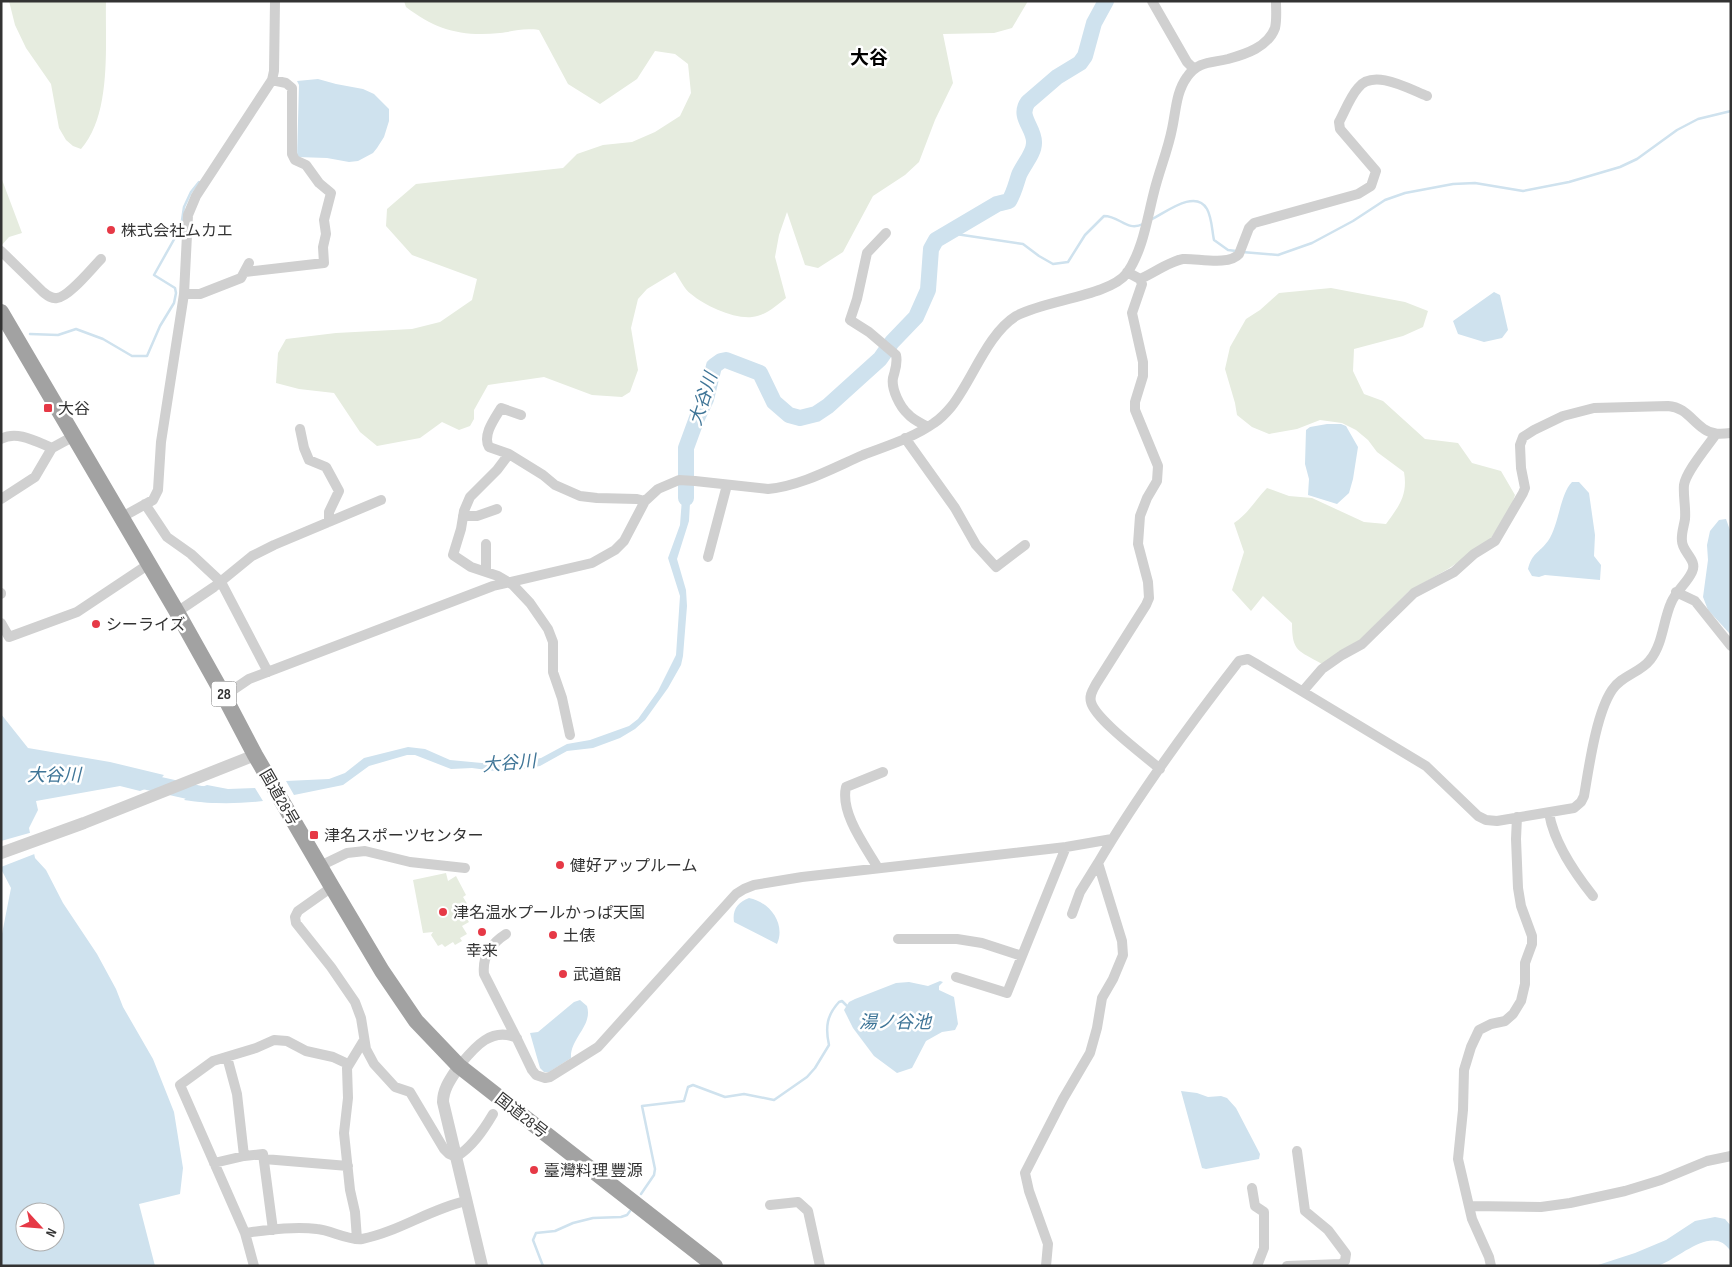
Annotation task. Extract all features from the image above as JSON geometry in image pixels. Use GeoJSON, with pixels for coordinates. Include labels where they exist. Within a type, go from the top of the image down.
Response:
{"type":"FeatureCollection","features":[{"type":"Feature","properties":{"kind":"highway","name":"国道28号"},"geometry":{"type":"LineString","coordinates":[[1,312],[6,328],[122,517],[332,888],[399,998],[436,1044],[459,1066],[715,1266]]}},
{"type":"Feature","properties":{"kind":"street"},"geometry":{"type":"LineString","coordinates":[[122,517],[153,500],[158,490],[161,442],[184,294],[187,226],[191,207],[196,196],[272,80],[274,70],[275,1]]}},
{"type":"Feature","properties":{"kind":"street"},"geometry":{"type":"LineString","coordinates":[[1152,1],[1186,62],[1194,68]]}},
{"type":"Feature","properties":{"kind":"street"},"geometry":{"type":"LineString","coordinates":[[224,696],[249,679],[462,597],[493,586],[576,568],[604,558],[624,540],[645,501],[658,489],[679,480],[768,489],[779,488],[811,477],[928,427],[939,419],[952,405],[1000,329],[1015,317],[1027,310],[1102,289],[1118,281],[1127,272],[1137,253],[1146,223],[1172,130],[1182,84],[1194,68],[1206,62],[1226,59],[1259,47],[1267,40],[1275,27],[1276,1]]}},
{"type":"Feature","properties":{"kind":"street"},"geometry":{"type":"LineString","coordinates":[[1140,279],[1178,260],[1227,260],[1236,257],[1240,252],[1249,228],[1254,223],[1358,194],[1371,186],[1376,171],[1340,129],[1339,122],[1358,86],[1371,79],[1389,81],[1427,96]]}},
{"type":"Feature","properties":{"kind":"street"},"geometry":{"type":"LineString","coordinates":[[184,294],[200,294],[241,278],[247,268],[324,263],[323,247],[326,234],[324,220],[332,193],[319,183],[306,165],[295,160],[292,154],[292,88],[286,83],[272,80]]}},
{"type":"Feature","properties":{"kind":"street"},"geometry":{"type":"LineString","coordinates":[[886,233],[867,253],[857,299],[850,320],[888,347],[896,355],[897,361],[893,386],[903,409],[909,416],[928,427]]}},
{"type":"Feature","properties":{"kind":"street"},"geometry":{"type":"LineString","coordinates":[[1,251],[43,292],[48,296],[56,298],[68,293],[101,258]]}},
{"type":"Feature","properties":{"kind":"street"},"geometry":{"type":"LineString","coordinates":[[1127,272],[1140,279]]}},
{"type":"Feature","properties":{"kind":"street"},"geometry":{"type":"LineString","coordinates":[[1140,279],[1141,287],[1132,313],[1143,362],[1143,376],[1135,402],[1135,410],[1158,466],[1157,481],[1140,516],[1138,544],[1148,582],[1149,598],[1096,684],[1091,698],[1092,706],[1103,720],[1160,769]]}},
{"type":"Feature","properties":{"kind":"street"},"geometry":{"type":"LineString","coordinates":[[1303,691],[1322,669],[1362,644],[1414,593],[1454,572],[1474,554],[1495,541],[1525,488],[1521,468],[1520,445],[1523,437],[1528,433],[1563,416],[1594,408],[1668,406],[1679,408],[1704,430],[1716,434],[1731,433]]}},
{"type":"Feature","properties":{"kind":"street"},"geometry":{"type":"LineString","coordinates":[[521,415],[502,408],[488,433],[486,440],[489,447],[509,454],[543,475],[555,485],[580,496],[637,498],[645,501]]}},
{"type":"Feature","properties":{"kind":"street"},"geometry":{"type":"LineString","coordinates":[[300,429],[309,460],[326,467],[339,491],[329,512],[329,522]]}},
{"type":"Feature","properties":{"kind":"street"},"geometry":{"type":"LineString","coordinates":[[1072,914],[1080,892],[1112,839],[1208,702],[1243,659],[1248,659],[1303,691],[1426,766],[1482,818],[1497,821],[1571,810],[1582,802],[1598,724],[1606,701],[1618,683],[1629,674],[1645,666],[1650,660],[1658,644],[1670,603],[1693,570],[1693,563],[1682,541],[1685,520],[1685,482],[1690,469],[1716,434]]}},
{"type":"Feature","properties":{"kind":"street"},"geometry":{"type":"LineString","coordinates":[[1,439],[8,435],[19,436],[52,448]]}},
{"type":"Feature","properties":{"kind":"street"},"geometry":{"type":"LineString","coordinates":[[1,499],[35,477],[52,448],[74,436]]}},
{"type":"Feature","properties":{"kind":"street"},"geometry":{"type":"LineString","coordinates":[[905,438],[955,508],[976,545],[996,567],[1025,545]]}},
{"type":"Feature","properties":{"kind":"street"},"geometry":{"type":"LineString","coordinates":[[509,454],[497,470],[470,497],[453,555],[471,567],[498,576],[509,583],[530,603],[548,629],[553,642],[553,672],[562,698],[570,735]]}},
{"type":"Feature","properties":{"kind":"street"},"geometry":{"type":"LineString","coordinates":[[708,557],[727,485]]}},
{"type":"Feature","properties":{"kind":"street"},"geometry":{"type":"LineString","coordinates":[[177,612],[221,582],[252,556],[381,500]]}},
{"type":"Feature","properties":{"kind":"street"},"geometry":{"type":"LineString","coordinates":[[145,504],[167,537],[191,554],[221,582],[268,672]]}},
{"type":"Feature","properties":{"kind":"street"},"geometry":{"type":"LineString","coordinates":[[463,516],[477,516],[497,509]]}},
{"type":"Feature","properties":{"kind":"street"},"geometry":{"type":"LineString","coordinates":[[486,544],[486,571]]}},
{"type":"Feature","properties":{"kind":"street"},"geometry":{"type":"LineString","coordinates":[[1,623],[5,639],[77,612],[149,564]]}},
{"type":"Feature","properties":{"kind":"street"},"geometry":{"type":"LineString","coordinates":[[1676,592],[1695,601],[1731,646]]}},
{"type":"Feature","properties":{"kind":"street"},"geometry":{"type":"LineString","coordinates":[[1,853],[78,825],[255,754]]}},
{"type":"Feature","properties":{"kind":"street"},"geometry":{"type":"LineString","coordinates":[[878,868],[848,813],[844,795],[846,787],[883,772]]}},
{"type":"Feature","properties":{"kind":"street"},"geometry":{"type":"LineString","coordinates":[[1549,813],[1551,826],[1577,877],[1592,896]]}},
{"type":"Feature","properties":{"kind":"street"},"geometry":{"type":"LineString","coordinates":[[1491,1266],[1489,1257],[1472,1219],[1458,1160],[1463,1110],[1464,1070],[1471,1047],[1479,1030],[1491,1024],[1505,1021],[1517,1008],[1525,984],[1525,963],[1532,944],[1532,936],[1521,906],[1518,888],[1516,839],[1518,817]]}},
{"type":"Feature","properties":{"kind":"street"},"geometry":{"type":"LineString","coordinates":[[506,934],[497,940],[485,957],[483,965],[484,974],[532,1070],[536,1075],[545,1078],[554,1075],[598,1047],[725,905],[744,889],[781,880],[1066,847],[1112,839]]}},
{"type":"Feature","properties":{"kind":"street"},"geometry":{"type":"LineString","coordinates":[[956,977],[1007,993],[1066,847]]}},
{"type":"Feature","properties":{"kind":"street"},"geometry":{"type":"LineString","coordinates":[[320,866],[347,853],[365,851],[410,862],[465,868]]}},
{"type":"Feature","properties":{"kind":"street"},"geometry":{"type":"LineString","coordinates":[[1046,1266],[1048,1244],[1029,1191],[1025,1173],[1063,1099],[1090,1053],[1097,1028],[1102,998],[1113,979],[1123,954],[1122,940],[1098,863]]}},
{"type":"Feature","properties":{"kind":"street"},"geometry":{"type":"LineString","coordinates":[[332,888],[298,911],[295,917],[296,922],[355,1002],[361,1018],[366,1049],[374,1064],[395,1086],[410,1092],[444,1149],[456,1157]]}},
{"type":"Feature","properties":{"kind":"street"},"geometry":{"type":"LineString","coordinates":[[898,939],[957,939],[982,943],[1022,956]]}},
{"type":"Feature","properties":{"kind":"street"},"geometry":{"type":"LineString","coordinates":[[482,1266],[443,1099],[447,1086],[459,1066],[473,1049],[485,1039],[501,1035],[517,1038]]}},
{"type":"Feature","properties":{"kind":"street"},"geometry":{"type":"LineString","coordinates":[[254,1266],[245,1233],[180,1085],[213,1061],[256,1048],[274,1040],[286,1041],[306,1051],[333,1057],[348,1064]]}},
{"type":"Feature","properties":{"kind":"street"},"geometry":{"type":"LineString","coordinates":[[357,1239],[344,1133],[348,1098],[346,1072],[348,1064],[364,1040]]}},
{"type":"Feature","properties":{"kind":"street"},"geometry":{"type":"LineString","coordinates":[[227,1057],[237,1094],[244,1156]]}},
{"type":"Feature","properties":{"kind":"street"},"geometry":{"type":"LineString","coordinates":[[456,1157],[463,1153],[482,1132],[493,1114]]}},
{"type":"Feature","properties":{"kind":"street"},"geometry":{"type":"LineString","coordinates":[[1287,1266],[1341,1264],[1345,1261],[1346,1254],[1328,1230],[1305,1211],[1296,1151]]}},
{"type":"Feature","properties":{"kind":"street"},"geometry":{"type":"LineString","coordinates":[[214,1163],[263,1154],[273,1230]]}},
{"type":"Feature","properties":{"kind":"street"},"geometry":{"type":"LineString","coordinates":[[1470,1206],[1541,1207],[1570,1203],[1625,1191],[1661,1180],[1707,1161],[1731,1156]]}},
{"type":"Feature","properties":{"kind":"street"},"geometry":{"type":"LineString","coordinates":[[264,1158],[348,1166]]}},
{"type":"Feature","properties":{"kind":"street"},"geometry":{"type":"LineString","coordinates":[[1252,1188],[1255,1206],[1264,1212],[1264,1248],[1256,1266]]}},
{"type":"Feature","properties":{"kind":"street"},"geometry":{"type":"LineString","coordinates":[[245,1233],[318,1229],[357,1239],[382,1233],[453,1204],[466,1201]]}},
{"type":"Feature","properties":{"kind":"street"},"geometry":{"type":"LineString","coordinates":[[770,1205],[798,1202],[808,1211],[820,1266]]}},
{"type":"Feature","properties":{"kind":"shaded area"},"geometry":{"type":"Polygon","coordinates":[[[9,1],[106,1],[106,58],[102,98],[98,117],[91,134],[81,149],[73,146],[66,140],[59,128],[51,84],[26,48],[15,25],[9,1]]]}},
{"type":"Feature","properties":{"kind":"shaded area"},"geometry":{"type":"Polygon","coordinates":[[[404,1],[1028,1],[1012,28],[994,33],[943,34],[953,83],[935,120],[919,162],[905,175],[873,196],[843,252],[818,268],[805,265],[787,212],[779,235],[775,257],[786,298],[770,310],[752,317],[737,316],[720,311],[697,299],[684,287],[675,272],[647,289],[638,299],[631,328],[638,370],[630,392],[622,397],[592,395],[544,377],[488,385],[474,410],[474,419],[470,426],[459,430],[442,422],[420,438],[377,446],[360,432],[334,393],[299,389],[276,383],[278,353],[286,339],[336,333],[412,329],[440,322],[472,300],[477,279],[412,255],[386,226],[387,209],[416,184],[563,168],[577,154],[603,145],[632,142],[655,132],[680,116],[691,93],[688,64],[675,54],[655,51],[637,79],[600,104],[568,84],[539,30],[486,34],[461,33],[439,26],[417,15],[406,7],[404,1]]]}},
{"type":"Feature","properties":{"kind":"shaded area"},"geometry":{"type":"Polygon","coordinates":[[[1,177],[22,233],[9,237],[1,246],[1,177]]]}},
{"type":"Feature","properties":{"kind":"shaded area"},"geometry":{"type":"Polygon","coordinates":[[[1331,288],[1405,302],[1428,311],[1423,327],[1403,336],[1354,349],[1353,371],[1364,394],[1383,401],[1425,439],[1458,443],[1472,463],[1501,471],[1515,495],[1510,510],[1489,541],[1448,569],[1409,591],[1358,642],[1322,664],[1298,649],[1293,640],[1292,623],[1263,596],[1251,611],[1232,590],[1244,552],[1234,523],[1248,511],[1267,488],[1289,496],[1312,498],[1364,522],[1386,524],[1401,500],[1405,487],[1404,472],[1377,452],[1368,440],[1356,430],[1342,423],[1320,420],[1297,429],[1269,434],[1252,427],[1237,415],[1225,369],[1230,347],[1246,319],[1260,310],[1279,293],[1331,288]]]}},
{"type":"Feature","properties":{"kind":"shaded area","name":"津名温水プールかっぱ天国"},"geometry":{"type":"Polygon","coordinates":[[[446,873],[448,881],[456,876],[466,895],[463,897],[471,910],[464,914],[469,922],[462,926],[467,934],[460,938],[462,941],[455,945],[453,942],[445,947],[442,944],[438,946],[431,935],[433,932],[423,933],[413,880],[446,873]]]}},
{"type":"Feature","properties":{"kind":"water"},"geometry":{"type":"Polygon","coordinates":[[[318,79],[363,89],[374,94],[389,109],[389,121],[384,137],[373,153],[358,161],[349,162],[327,158],[297,157],[299,85],[297,81],[318,79]]]}},
{"type":"Feature","properties":{"kind":"water"},"geometry":{"type":"Polygon","coordinates":[[[1494,292],[1500,295],[1508,330],[1502,338],[1484,342],[1458,334],[1453,321],[1494,292]]]}},
{"type":"Feature","properties":{"kind":"water"},"geometry":{"type":"Polygon","coordinates":[[[1327,424],[1346,426],[1358,447],[1349,493],[1337,504],[1308,495],[1309,479],[1305,464],[1306,430],[1310,427],[1327,424]]]}},
{"type":"Feature","properties":{"kind":"water"},"geometry":{"type":"Polygon","coordinates":[[[1572,482],[1579,482],[1589,493],[1595,535],[1594,556],[1601,565],[1600,580],[1545,575],[1539,577],[1532,576],[1528,569],[1530,564],[1534,556],[1552,534],[1565,494],[1572,482]]]}},
{"type":"Feature","properties":{"kind":"water","name":"大谷川"},"geometry":{"type":"Polygon","coordinates":[[[691,484],[689,521],[677,559],[686,590],[687,606],[681,665],[668,688],[645,720],[635,729],[620,738],[593,748],[567,751],[540,766],[502,772],[472,768],[451,769],[415,755],[407,755],[369,766],[343,785],[294,795],[286,781],[329,779],[345,773],[364,758],[408,747],[425,749],[450,760],[503,765],[541,758],[567,744],[590,740],[629,726],[638,719],[658,691],[676,655],[680,596],[668,558],[680,525],[683,485],[691,484]]]}},
{"type":"Feature","properties":{"kind":"water"},"geometry":{"type":"Polygon","coordinates":[[[1726,519],[1731,533],[1731,635],[1708,610],[1703,597],[1708,560],[1707,545],[1710,531],[1719,520],[1726,519]]]}},
{"type":"Feature","properties":{"kind":"water"},"geometry":{"type":"Polygon","coordinates":[[[1,714],[28,748],[110,762],[164,775],[155,785],[140,791],[120,786],[36,801],[38,810],[29,828],[35,858],[46,870],[63,903],[97,954],[116,989],[123,1007],[153,1059],[174,1112],[183,1168],[180,1194],[139,1204],[155,1266],[1,1266],[1,939],[11,888],[1,869],[1,714]]]}},
{"type":"Feature","properties":{"kind":"water"},"geometry":{"type":"Polygon","coordinates":[[[207,785],[228,789],[255,788],[263,801],[224,803],[184,800],[194,790],[207,785]]]}},
{"type":"Feature","properties":{"kind":"water"},"geometry":{"type":"Polygon","coordinates":[[[749,898],[764,904],[774,915],[779,929],[777,944],[734,922],[734,914],[737,907],[749,898]]]}},
{"type":"Feature","properties":{"kind":"water","name":"湯ノ谷池"},"geometry":{"type":"Polygon","coordinates":[[[940,981],[943,982],[939,986],[939,990],[954,997],[958,1024],[955,1030],[942,1032],[926,1041],[912,1068],[897,1073],[874,1056],[853,1028],[844,1010],[849,1002],[896,983],[909,982],[928,986],[940,981]]]}},
{"type":"Feature","properties":{"kind":"water"},"geometry":{"type":"Polygon","coordinates":[[[580,1000],[587,1006],[587,1020],[574,1044],[571,1058],[549,1072],[544,1072],[540,1068],[530,1033],[538,1032],[574,1002],[580,1000]]]}},
{"type":"Feature","properties":{"kind":"water"},"geometry":{"type":"Polygon","coordinates":[[[1181,1091],[1197,1093],[1208,1097],[1221,1096],[1227,1098],[1236,1108],[1260,1154],[1259,1159],[1206,1169],[1202,1168],[1181,1091]]]}},
{"type":"Feature","properties":{"kind":"water"},"geometry":{"type":"Polygon","coordinates":[[[1715,1217],[1725,1219],[1731,1226],[1731,1252],[1724,1244],[1716,1241],[1707,1241],[1660,1265],[1595,1266],[1635,1253],[1666,1240],[1695,1221],[1715,1217]]]}},
{"type":"Feature","properties":{"kind":"pier"},"geometry":{"type":"Polygon","coordinates":[[[33,832],[37,853],[1,867],[1,841],[33,832]]]}},
{"type":"Feature","properties":{"kind":"waterway","name":"大谷川"},"geometry":{"type":"LineString","coordinates":[[686,498],[686,448],[706,399],[714,366],[726,360],[760,373],[774,402],[789,415],[800,418],[816,414],[828,406],[880,359],[892,342],[916,317],[928,290],[931,249],[936,240],[997,204],[1009,201],[1019,175],[1034,147],[1034,138],[1025,118],[1025,107],[1028,102],[1057,77],[1080,63],[1085,56],[1094,23],[1106,1]]}},
{"type":"Feature","properties":{"kind":"waterway"},"geometry":{"type":"LineString","coordinates":[[1242,252],[1278,255],[1312,243],[1353,221],[1385,200],[1405,193],[1453,184],[1475,183],[1523,191],[1569,182],[1620,167],[1637,159],[1677,130],[1698,119],[1731,111]]}},
{"type":"Feature","properties":{"kind":"waterway"},"geometry":{"type":"LineString","coordinates":[[30,334],[58,335],[76,329],[103,339],[132,356],[147,356],[160,326],[174,303],[176,293],[175,288],[154,275],[181,227],[184,207],[191,192],[199,182]]}},
{"type":"Feature","properties":{"kind":"waterway"},"geometry":{"type":"LineString","coordinates":[[1150,220],[1179,204],[1195,201],[1202,203],[1209,213],[1214,240],[1228,250],[1236,251]]}},
{"type":"Feature","properties":{"kind":"waterway"},"geometry":{"type":"LineString","coordinates":[[949,233],[1023,244],[1053,264],[1068,262],[1085,235],[1104,216],[1115,218],[1132,226],[1143,224]]}},
{"type":"Feature","properties":{"kind":"waterway","name":"大谷川"},"geometry":{"type":"LineString","coordinates":[[134,779],[213,795]]}},
{"type":"Feature","properties":{"kind":"waterway"},"geometry":{"type":"LineString","coordinates":[[641,1194],[654,1175],[655,1169],[642,1106],[684,1101],[688,1087],[693,1085],[725,1097],[744,1094],[774,1100],[807,1077],[815,1068],[829,1045],[827,1027],[832,1012],[839,1002],[842,1001],[847,1006]]}},
{"type":"Feature","properties":{"kind":"waterway"},"geometry":{"type":"LineString","coordinates":[[543,1266],[533,1240],[536,1233],[555,1231],[573,1223],[593,1218],[621,1217],[627,1215],[630,1211]]}},
{"type":"Feature","properties":{"kind":"place","name":"株式会社ムカエ"},"geometry":{"type":"Point","coordinates":[111,230]}},
{"type":"Feature","properties":{"kind":"place","name":"大谷"},"geometry":{"type":"Point","coordinates":[48,408]}},
{"type":"Feature","properties":{"kind":"place","name":"シーライズ"},"geometry":{"type":"Point","coordinates":[96,624]}},
{"type":"Feature","properties":{"kind":"place","name":"津名スポーツセンター"},"geometry":{"type":"Point","coordinates":[314,835]}},
{"type":"Feature","properties":{"kind":"place","name":"健好アップルーム"},"geometry":{"type":"Point","coordinates":[560,865]}},
{"type":"Feature","properties":{"kind":"place","name":"津名温水プールかっぱ天国"},"geometry":{"type":"Point","coordinates":[443,912]}},
{"type":"Feature","properties":{"kind":"place","name":"幸来"},"geometry":{"type":"Point","coordinates":[482,932]}},
{"type":"Feature","properties":{"kind":"place","name":"土俵"},"geometry":{"type":"Point","coordinates":[553,935]}},
{"type":"Feature","properties":{"kind":"place","name":"武道館"},"geometry":{"type":"Point","coordinates":[563,974]}},
{"type":"Feature","properties":{"kind":"place","name":"臺灣料理 豐源"},"geometry":{"type":"Point","coordinates":[534,1170]}},
{"type":"Feature","properties":{"kind":"district","name":"大谷"},"geometry":{"type":"Point","coordinates":[869,57]}}]}
